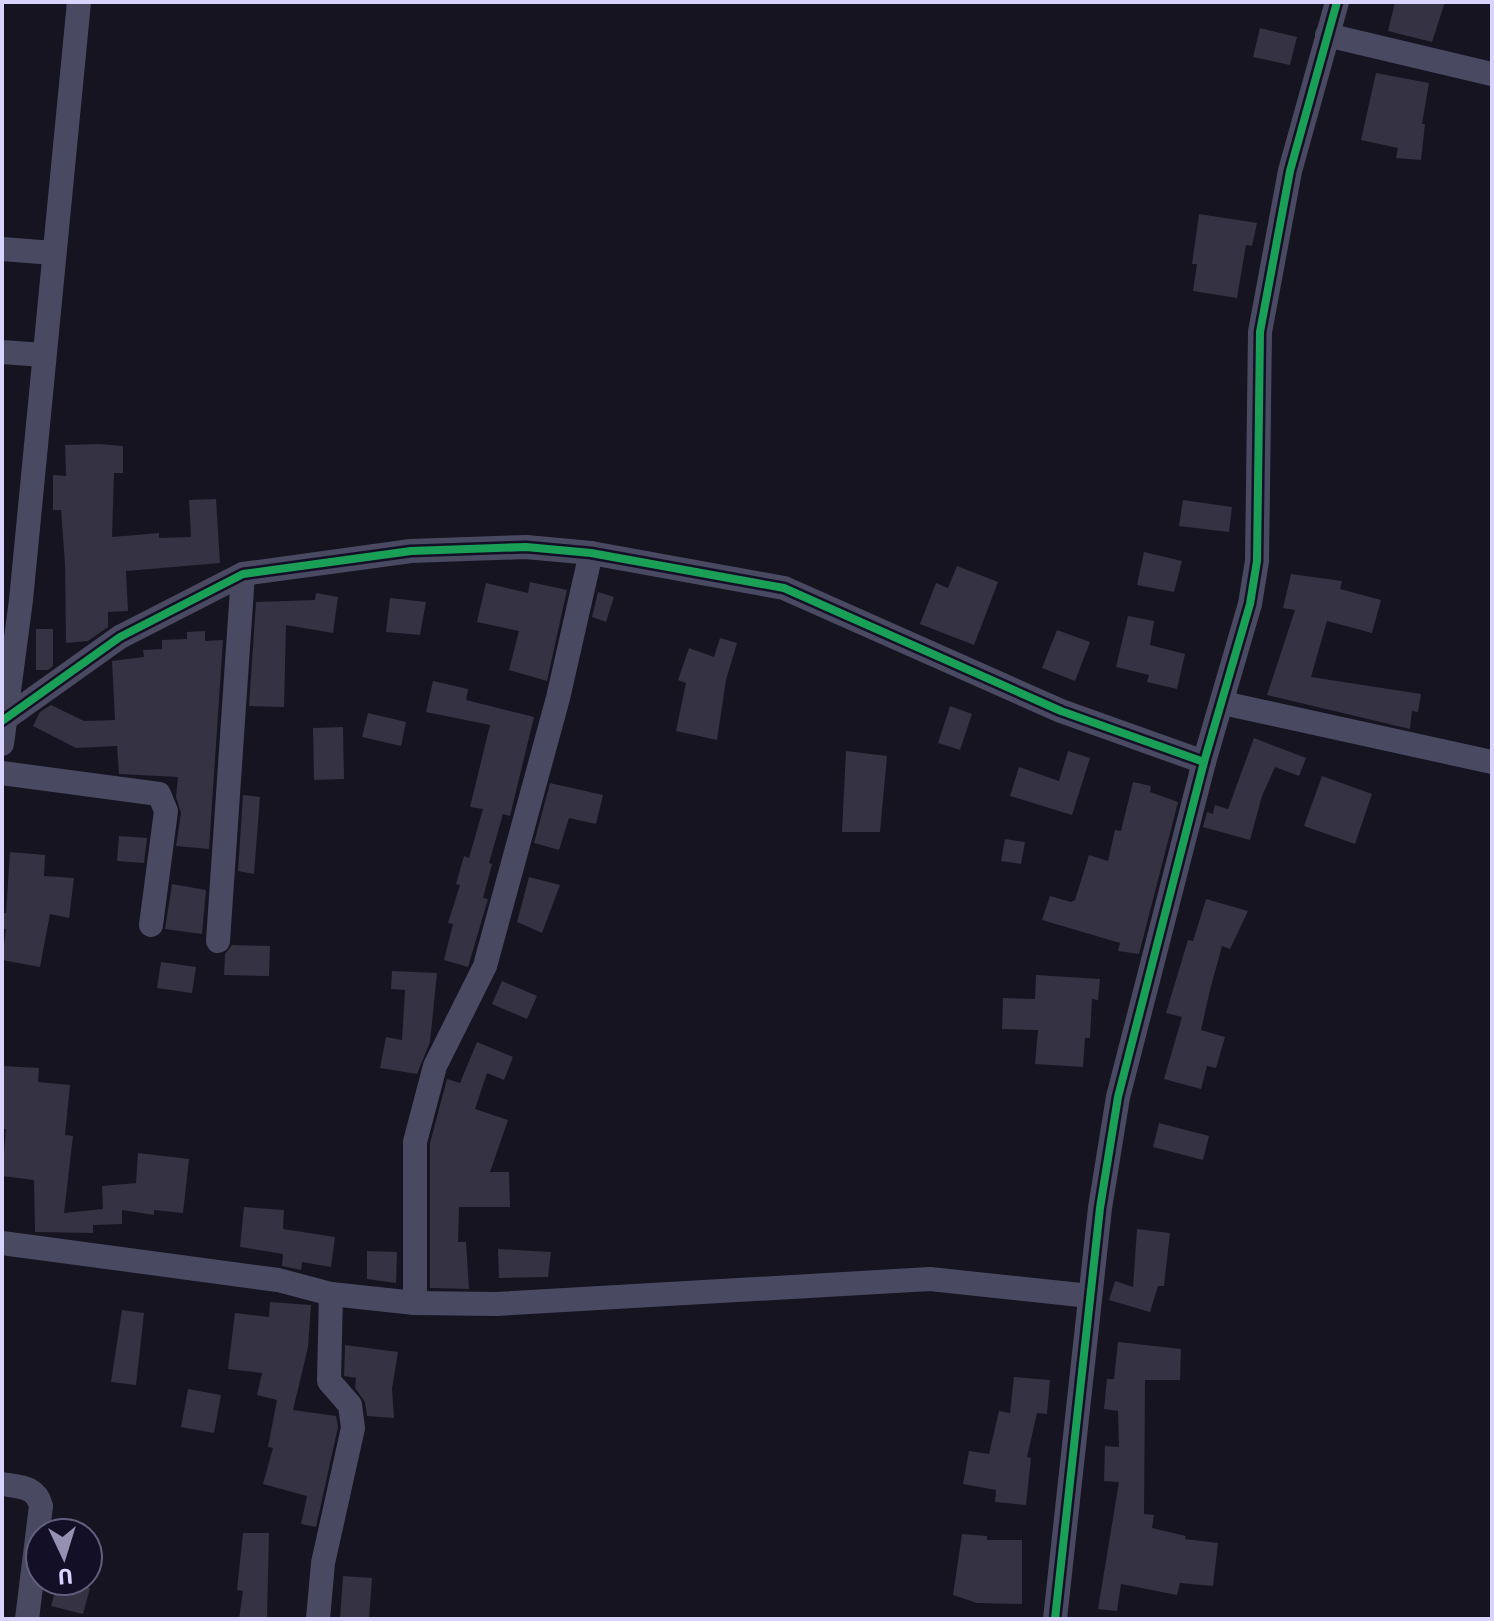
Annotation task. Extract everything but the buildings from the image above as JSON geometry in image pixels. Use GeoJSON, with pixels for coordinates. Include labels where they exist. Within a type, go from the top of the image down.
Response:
{"type":"FeatureCollection","features":[{"type":"Feature","properties":{"kind":"street"},"geometry":{"type":"LineString","coordinates":[[3,728],[21,600],[79,2]]}},
{"type":"Feature","properties":{"kind":"street"},"geometry":{"type":"LineString","coordinates":[[1055,1619],[1090,1296],[1118,1097],[1204,762],[1223,703],[1257,561],[1260,332],[1290,171],[1337,2]]}},
{"type":"Feature","properties":{"kind":"street"},"geometry":{"type":"LineString","coordinates":[[1327,35],[1492,74]]}},
{"type":"Feature","properties":{"kind":"street"},"geometry":{"type":"LineString","coordinates":[[2,249],[53,253]]}},
{"type":"Feature","properties":{"kind":"street"},"geometry":{"type":"LineString","coordinates":[[2,352],[43,355]]}},
{"type":"Feature","properties":{"kind":"street"},"geometry":{"type":"LineString","coordinates":[[3,728],[120,637],[243,574],[411,551],[526,547],[591,553],[784,588],[1061,711],[1204,762]]}},
{"type":"Feature","properties":{"kind":"street"},"geometry":{"type":"LineString","coordinates":[[415,1303],[415,1142],[435,1066],[485,966],[558,698],[591,553]]}},
{"type":"Feature","properties":{"kind":"street"},"geometry":{"type":"LineString","coordinates":[[218,941],[243,574]]}},
{"type":"Feature","properties":{"kind":"street"},"geometry":{"type":"LineString","coordinates":[[1223,703],[1492,762]]}},
{"type":"Feature","properties":{"kind":"street"},"geometry":{"type":"LineString","coordinates":[[2,773],[159,794],[166,811],[151,925]]}},
{"type":"Feature","properties":{"kind":"street"},"geometry":{"type":"LineString","coordinates":[[2,1243],[278,1280],[331,1294],[415,1303],[496,1304],[930,1279],[1090,1296]]}},
{"type":"Feature","properties":{"kind":"street"},"geometry":{"type":"LineString","coordinates":[[318,1619],[323,1563],[353,1428],[350,1405],[329,1381],[331,1294]]}},
{"type":"Feature","properties":{"kind":"street"},"geometry":{"type":"LineString","coordinates":[[2,1484],[30,1489],[37,1494],[41,1506],[27,1619]]}},
{"type":"Feature","properties":{"kind":"cycle path"},"geometry":{"type":"LineString","coordinates":[[1055,1619],[1100,1208],[1118,1097],[1204,762],[1250,604],[1257,561],[1260,332],[1290,171],[1337,2]]}},
{"type":"Feature","properties":{"kind":"cycle path"},"geometry":{"type":"LineString","coordinates":[[2,721],[120,637],[243,574],[411,551],[526,547],[591,553],[784,588],[1061,711],[1204,762]]}}]}
